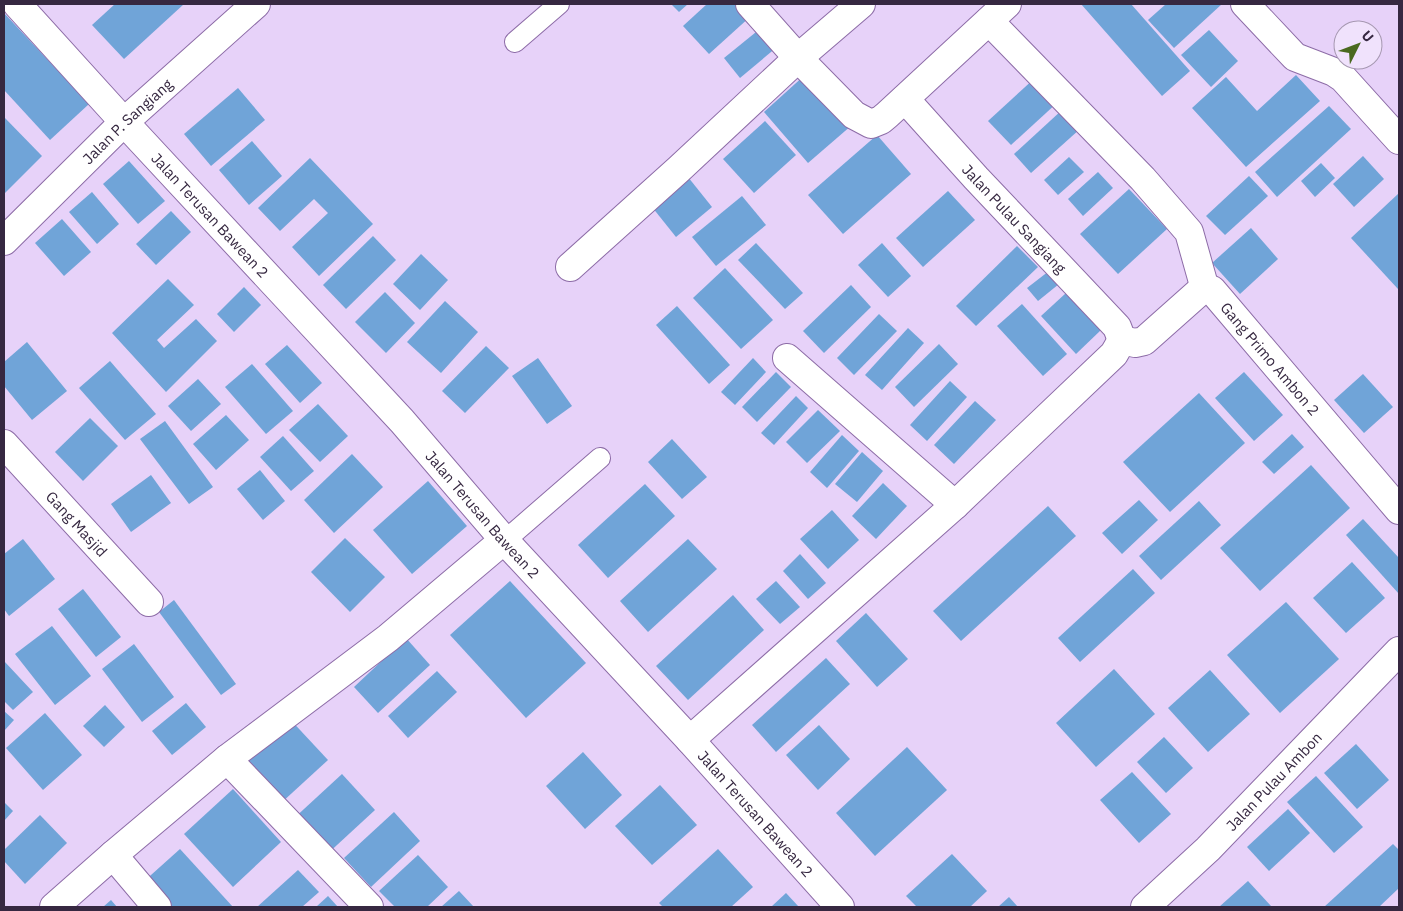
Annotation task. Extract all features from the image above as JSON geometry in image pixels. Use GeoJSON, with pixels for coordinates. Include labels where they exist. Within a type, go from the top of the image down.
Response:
{"type":"FeatureCollection","features":[{"type":"Feature","properties":{"kind":"street","name":"Jalan Terusan Bawean 2"},"geometry":{"type":"LineString","coordinates":[[17,4],[402,421],[504,540],[690,740],[840,907]]}},
{"type":"Feature","properties":{"kind":"street","name":"Jalan P. Sangiang"},"geometry":{"type":"LineString","coordinates":[[5,237],[124,122],[256,4]]}},
{"type":"Feature","properties":{"kind":"street"},"geometry":{"type":"LineString","coordinates":[[690,740],[955,505],[1114,354],[1122,340],[1135,343],[1144,341],[1205,289],[1189,232],[998,12],[905,99],[881,120],[872,124],[854,115],[798,58],[750,4]]}},
{"type":"Feature","properties":{"kind":"street"},"geometry":{"type":"LineString","coordinates":[[570,267],[798,58],[860,4]]}},
{"type":"Feature","properties":{"kind":"street"},"geometry":{"type":"LineString","coordinates":[[1245,4],[1295,57],[1334,72],[1343,78],[1399,140]]}},
{"type":"Feature","properties":{"kind":"street","name":"Jalan Pulau Sangiang"},"geometry":{"type":"LineString","coordinates":[[905,99],[976,178],[1117,327],[1122,340]]}},
{"type":"Feature","properties":{"kind":"street","name":"Gang Primo Ambon 2"},"geometry":{"type":"LineString","coordinates":[[1205,289],[1212,290],[1399,510]]}},
{"type":"Feature","properties":{"kind":"street"},"geometry":{"type":"LineString","coordinates":[[787,358],[955,505]]}},
{"type":"Feature","properties":{"kind":"street","name":"Gang Masjid"},"geometry":{"type":"LineString","coordinates":[[4,444],[149,602]]}},
{"type":"Feature","properties":{"kind":"street"},"geometry":{"type":"LineString","coordinates":[[54,907],[112,855],[228,759],[388,638],[504,540]]}},
{"type":"Feature","properties":{"kind":"street","name":"Jalan Pulau Ambon"},"geometry":{"type":"LineString","coordinates":[[1145,907],[1208,849],[1399,651]]}},
{"type":"Feature","properties":{"kind":"street"},"geometry":{"type":"LineString","coordinates":[[228,759],[369,907]]}},
{"type":"Feature","properties":{"kind":"street"},"geometry":{"type":"LineString","coordinates":[[112,855],[157,907]]}},
{"type":"Feature","properties":{"kind":"lane"},"geometry":{"type":"LineString","coordinates":[[515,42],[559,4]]}},
{"type":"Feature","properties":{"kind":"lane"},"geometry":{"type":"LineString","coordinates":[[504,540],[600,458]]}},
{"type":"Feature","properties":{"kind":"building"},"geometry":{"type":"Polygon","coordinates":[[[115,4],[184,4],[124,59],[92,25],[115,4]]]}},
{"type":"Feature","properties":{"kind":"building"},"geometry":{"type":"Polygon","coordinates":[[[671,4],[688,4],[679,12],[671,4]]]}},
{"type":"Feature","properties":{"kind":"building"},"geometry":{"type":"Polygon","coordinates":[[[707,4],[740,4],[751,16],[709,54],[683,26],[707,4]]]}},
{"type":"Feature","properties":{"kind":"building"},"geometry":{"type":"Polygon","coordinates":[[[1081,4],[1131,4],[1190,71],[1162,96],[1081,4]]]}},
{"type":"Feature","properties":{"kind":"building"},"geometry":{"type":"Polygon","coordinates":[[[1166,4],[1222,4],[1174,48],[1148,20],[1166,4]]]}},
{"type":"Feature","properties":{"kind":"building"},"geometry":{"type":"Polygon","coordinates":[[[4,13],[89,104],[50,140],[4,90],[4,13]]]}},
{"type":"Feature","properties":{"kind":"building"},"geometry":{"type":"Polygon","coordinates":[[[761,28],[777,47],[740,78],[724,58],[761,28]]]}},
{"type":"Feature","properties":{"kind":"building"},"geometry":{"type":"Polygon","coordinates":[[[1209,30],[1238,61],[1211,87],[1181,55],[1209,30]]]}},
{"type":"Feature","properties":{"kind":"building"},"geometry":{"type":"Polygon","coordinates":[[[806,74],[852,125],[808,163],[764,112],[806,74]]]}},
{"type":"Feature","properties":{"kind":"building"},"geometry":{"type":"Polygon","coordinates":[[[1296,75],[1320,101],[1246,167],[1192,108],[1226,77],[1257,111],[1296,75]]]}},
{"type":"Feature","properties":{"kind":"building"},"geometry":{"type":"Polygon","coordinates":[[[1036,77],[1058,102],[1011,145],[988,121],[1036,77]]]}},
{"type":"Feature","properties":{"kind":"building"},"geometry":{"type":"Polygon","coordinates":[[[238,88],[265,120],[211,166],[184,134],[238,88]]]}},
{"type":"Feature","properties":{"kind":"building"},"geometry":{"type":"Polygon","coordinates":[[[1329,106],[1351,129],[1277,197],[1255,172],[1329,106]]]}},
{"type":"Feature","properties":{"kind":"building"},"geometry":{"type":"Polygon","coordinates":[[[1062,110],[1080,129],[1031,173],[1014,154],[1062,110]]]}},
{"type":"Feature","properties":{"kind":"building"},"geometry":{"type":"Polygon","coordinates":[[[4,117],[42,156],[4,194],[4,117]]]}},
{"type":"Feature","properties":{"kind":"building"},"geometry":{"type":"Polygon","coordinates":[[[765,121],[796,155],[754,193],[723,159],[765,121]]]}},
{"type":"Feature","properties":{"kind":"building"},"geometry":{"type":"Polygon","coordinates":[[[877,135],[911,174],[843,234],[808,195],[877,135]]]}},
{"type":"Feature","properties":{"kind":"building"},"geometry":{"type":"Polygon","coordinates":[[[252,141],[282,176],[249,205],[219,170],[252,141]]]}},
{"type":"Feature","properties":{"kind":"building"},"geometry":{"type":"Polygon","coordinates":[[[1363,156],[1384,179],[1354,207],[1333,184],[1363,156]]]}},
{"type":"Feature","properties":{"kind":"building"},"geometry":{"type":"Polygon","coordinates":[[[1069,157],[1084,172],[1058,195],[1044,180],[1069,157]]]}},
{"type":"Feature","properties":{"kind":"building"},"geometry":{"type":"Polygon","coordinates":[[[310,158],[373,224],[319,276],[292,247],[328,213],[314,199],[280,231],[258,208],[310,158]]]}},
{"type":"Feature","properties":{"kind":"building"},"geometry":{"type":"Polygon","coordinates":[[[129,161],[165,201],[138,224],[103,184],[129,161]]]}},
{"type":"Feature","properties":{"kind":"building"},"geometry":{"type":"Polygon","coordinates":[[[1321,163],[1335,178],[1315,197],[1301,181],[1321,163]]]}},
{"type":"Feature","properties":{"kind":"building"},"geometry":{"type":"Polygon","coordinates":[[[684,172],[712,207],[676,237],[648,202],[684,172]]]}},
{"type":"Feature","properties":{"kind":"building"},"geometry":{"type":"Polygon","coordinates":[[[1098,172],[1113,188],[1083,216],[1068,199],[1098,172]]]}},
{"type":"Feature","properties":{"kind":"building"},"geometry":{"type":"Polygon","coordinates":[[[1249,176],[1268,196],[1225,235],[1206,216],[1249,176]]]}},
{"type":"Feature","properties":{"kind":"building"},"geometry":{"type":"Polygon","coordinates":[[[1129,189],[1167,229],[1118,274],[1080,234],[1129,189]]]}},
{"type":"Feature","properties":{"kind":"building"},"geometry":{"type":"Polygon","coordinates":[[[948,191],[975,220],[923,267],[896,238],[948,191]]]}},
{"type":"Feature","properties":{"kind":"building"},"geometry":{"type":"Polygon","coordinates":[[[92,192],[119,224],[97,244],[69,212],[92,192]]]}},
{"type":"Feature","properties":{"kind":"building"},"geometry":{"type":"Polygon","coordinates":[[[1399,193],[1399,287],[1398,289],[1351,238],[1399,193]]]}},
{"type":"Feature","properties":{"kind":"building"},"geometry":{"type":"Polygon","coordinates":[[[742,196],[766,225],[716,266],[692,237],[742,196]]]}},
{"type":"Feature","properties":{"kind":"building"},"geometry":{"type":"Polygon","coordinates":[[[171,211],[191,232],[156,265],[136,244],[171,211]]]}},
{"type":"Feature","properties":{"kind":"building"},"geometry":{"type":"Polygon","coordinates":[[[62,219],[91,252],[64,276],[35,243],[62,219]]]}},
{"type":"Feature","properties":{"kind":"building"},"geometry":{"type":"Polygon","coordinates":[[[1251,228],[1278,259],[1240,294],[1212,263],[1251,228]]]}},
{"type":"Feature","properties":{"kind":"building"},"geometry":{"type":"Polygon","coordinates":[[[373,236],[396,260],[346,309],[323,285],[373,236]]]}},
{"type":"Feature","properties":{"kind":"building"},"geometry":{"type":"Polygon","coordinates":[[[756,243],[803,293],[785,309],[738,260],[756,243]]]}},
{"type":"Feature","properties":{"kind":"building"},"geometry":{"type":"Polygon","coordinates":[[[882,243],[911,276],[888,297],[858,265],[882,243]]]}},
{"type":"Feature","properties":{"kind":"building"},"geometry":{"type":"Polygon","coordinates":[[[1017,246],[1038,267],[976,326],[956,306],[1017,246]]]}},
{"type":"Feature","properties":{"kind":"building"},"geometry":{"type":"Polygon","coordinates":[[[421,254],[448,280],[420,310],[393,284],[421,254]]]}},
{"type":"Feature","properties":{"kind":"building"},"geometry":{"type":"Polygon","coordinates":[[[725,268],[773,320],[741,349],[693,298],[725,268]]]}},
{"type":"Feature","properties":{"kind":"building"},"geometry":{"type":"Polygon","coordinates":[[[1049,271],[1059,284],[1038,301],[1027,288],[1049,271]]]}},
{"type":"Feature","properties":{"kind":"building"},"geometry":{"type":"Polygon","coordinates":[[[168,279],[194,305],[157,340],[164,348],[196,319],[217,341],[166,392],[112,333],[168,279]]]}},
{"type":"Feature","properties":{"kind":"building"},"geometry":{"type":"Polygon","coordinates":[[[851,285],[871,307],[824,353],[803,331],[851,285]]]}},
{"type":"Feature","properties":{"kind":"building"},"geometry":{"type":"Polygon","coordinates":[[[244,287],[261,305],[234,332],[217,314],[244,287]]]}},
{"type":"Feature","properties":{"kind":"building"},"geometry":{"type":"Polygon","coordinates":[[[385,292],[415,323],[386,353],[355,322],[385,292]]]}},
{"type":"Feature","properties":{"kind":"building"},"geometry":{"type":"Polygon","coordinates":[[[1066,293],[1101,330],[1076,354],[1041,316],[1066,293]]]}},
{"type":"Feature","properties":{"kind":"building"},"geometry":{"type":"Polygon","coordinates":[[[445,301],[478,332],[441,373],[407,342],[445,301]]]}},
{"type":"Feature","properties":{"kind":"building"},"geometry":{"type":"Polygon","coordinates":[[[1022,304],[1067,354],[1043,376],[997,326],[1022,304]]]}},
{"type":"Feature","properties":{"kind":"building"},"geometry":{"type":"Polygon","coordinates":[[[677,306],[730,365],[709,384],[656,325],[677,306]]]}},
{"type":"Feature","properties":{"kind":"building"},"geometry":{"type":"Polygon","coordinates":[[[879,314],[897,331],[854,375],[837,358],[879,314]]]}},
{"type":"Feature","properties":{"kind":"building"},"geometry":{"type":"Polygon","coordinates":[[[908,328],[924,343],[882,390],[865,375],[908,328]]]}},
{"type":"Feature","properties":{"kind":"building"},"geometry":{"type":"Polygon","coordinates":[[[27,342],[67,391],[32,420],[4,386],[4,362],[27,342]]]}},
{"type":"Feature","properties":{"kind":"building"},"geometry":{"type":"Polygon","coordinates":[[[939,344],[958,364],[914,407],[895,387],[939,344]]]}},
{"type":"Feature","properties":{"kind":"building"},"geometry":{"type":"Polygon","coordinates":[[[287,345],[322,383],[300,403],[265,364],[287,345]]]}},
{"type":"Feature","properties":{"kind":"building"},"geometry":{"type":"Polygon","coordinates":[[[486,346],[509,368],[465,413],[442,391],[486,346]]]}},
{"type":"Feature","properties":{"kind":"building"},"geometry":{"type":"Polygon","coordinates":[[[538,358],[572,406],[547,424],[512,376],[538,358]]]}},
{"type":"Feature","properties":{"kind":"building"},"geometry":{"type":"Polygon","coordinates":[[[753,358],[766,372],[735,405],[721,392],[753,358]]]}},
{"type":"Feature","properties":{"kind":"building"},"geometry":{"type":"Polygon","coordinates":[[[110,361],[156,414],[125,440],[79,388],[110,361]]]}},
{"type":"Feature","properties":{"kind":"building"},"geometry":{"type":"Polygon","coordinates":[[[252,364],[293,411],[266,434],[225,387],[252,364]]]}},
{"type":"Feature","properties":{"kind":"building"},"geometry":{"type":"Polygon","coordinates":[[[776,372],[791,387],[757,422],[742,407],[776,372]]]}},
{"type":"Feature","properties":{"kind":"building"},"geometry":{"type":"Polygon","coordinates":[[[1244,372],[1283,415],[1254,441],[1215,398],[1244,372]]]}},
{"type":"Feature","properties":{"kind":"building"},"geometry":{"type":"Polygon","coordinates":[[[1363,374],[1393,407],[1364,433],[1334,400],[1363,374]]]}},
{"type":"Feature","properties":{"kind":"building"},"geometry":{"type":"Polygon","coordinates":[[[198,379],[221,404],[191,431],[168,406],[198,379]]]}},
{"type":"Feature","properties":{"kind":"building"},"geometry":{"type":"Polygon","coordinates":[[[950,381],[967,397],[927,441],[910,425],[950,381]]]}},
{"type":"Feature","properties":{"kind":"building"},"geometry":{"type":"Polygon","coordinates":[[[1199,393],[1245,443],[1170,512],[1123,462],[1199,393]]]}},
{"type":"Feature","properties":{"kind":"building"},"geometry":{"type":"Polygon","coordinates":[[[796,396],[808,408],[774,445],[761,433],[796,396]]]}},
{"type":"Feature","properties":{"kind":"building"},"geometry":{"type":"Polygon","coordinates":[[[975,401],[996,420],[954,464],[934,445],[975,401]]]}},
{"type":"Feature","properties":{"kind":"building"},"geometry":{"type":"Polygon","coordinates":[[[318,404],[348,436],[320,462],[289,430],[318,404]]]}},
{"type":"Feature","properties":{"kind":"building"},"geometry":{"type":"Polygon","coordinates":[[[818,410],[840,431],[807,463],[786,442],[818,410]]]}},
{"type":"Feature","properties":{"kind":"building"},"geometry":{"type":"Polygon","coordinates":[[[226,415],[249,440],[216,470],[193,444],[226,415]]]}},
{"type":"Feature","properties":{"kind":"building"},"geometry":{"type":"Polygon","coordinates":[[[90,418],[118,446],[83,481],[55,452],[90,418]]]}},
{"type":"Feature","properties":{"kind":"building"},"geometry":{"type":"Polygon","coordinates":[[[165,421],[213,487],[189,504],[140,439],[165,421]]]}},
{"type":"Feature","properties":{"kind":"building"},"geometry":{"type":"Polygon","coordinates":[[[1292,434],[1304,447],[1274,474],[1262,462],[1292,434]]]}},
{"type":"Feature","properties":{"kind":"building"},"geometry":{"type":"Polygon","coordinates":[[[842,435],[859,451],[827,488],[810,472],[842,435]]]}},
{"type":"Feature","properties":{"kind":"building"},"geometry":{"type":"Polygon","coordinates":[[[283,436],[314,471],[291,491],[260,457],[283,436]]]}},
{"type":"Feature","properties":{"kind":"building"},"geometry":{"type":"Polygon","coordinates":[[[672,439],[707,477],[682,499],[648,462],[672,439]]]}},
{"type":"Feature","properties":{"kind":"building"},"geometry":{"type":"Polygon","coordinates":[[[862,452],[883,471],[857,502],[835,484],[862,452]]]}},
{"type":"Feature","properties":{"kind":"building"},"geometry":{"type":"Polygon","coordinates":[[[352,454],[383,487],[334,533],[304,500],[352,454]]]}},
{"type":"Feature","properties":{"kind":"building"},"geometry":{"type":"Polygon","coordinates":[[[1311,465],[1350,508],[1260,591],[1220,548],[1311,465]]]}},
{"type":"Feature","properties":{"kind":"building"},"geometry":{"type":"Polygon","coordinates":[[[260,470],[285,501],[263,520],[237,489],[260,470]]]}},
{"type":"Feature","properties":{"kind":"building"},"geometry":{"type":"Polygon","coordinates":[[[151,475],[171,503],[131,532],[111,504],[151,475]]]}},
{"type":"Feature","properties":{"kind":"building"},"geometry":{"type":"Polygon","coordinates":[[[428,481],[467,526],[412,574],[373,530],[428,481]]]}},
{"type":"Feature","properties":{"kind":"building"},"geometry":{"type":"Polygon","coordinates":[[[883,483],[907,506],[876,539],[852,516],[883,483]]]}},
{"type":"Feature","properties":{"kind":"building"},"geometry":{"type":"Polygon","coordinates":[[[645,484],[675,516],[608,578],[578,545],[645,484]]]}},
{"type":"Feature","properties":{"kind":"building"},"geometry":{"type":"Polygon","coordinates":[[[1139,500],[1158,520],[1122,554],[1102,533],[1139,500]]]}},
{"type":"Feature","properties":{"kind":"building"},"geometry":{"type":"Polygon","coordinates":[[[1199,501],[1221,525],[1161,580],[1139,556],[1199,501]]]}},
{"type":"Feature","properties":{"kind":"building"},"geometry":{"type":"Polygon","coordinates":[[[1048,506],[1076,536],[961,641],[933,611],[1048,506]]]}},
{"type":"Feature","properties":{"kind":"building"},"geometry":{"type":"Polygon","coordinates":[[[832,510],[859,540],[828,569],[800,539],[832,510]]]}},
{"type":"Feature","properties":{"kind":"building"},"geometry":{"type":"Polygon","coordinates":[[[1363,519],[1399,558],[1399,594],[1346,535],[1363,519]]]}},
{"type":"Feature","properties":{"kind":"building"},"geometry":{"type":"Polygon","coordinates":[[[345,538],[385,577],[350,612],[311,572],[345,538]]]}},
{"type":"Feature","properties":{"kind":"building"},"geometry":{"type":"Polygon","coordinates":[[[23,539],[55,579],[9,616],[4,609],[4,554],[23,539]]]}},
{"type":"Feature","properties":{"kind":"building"},"geometry":{"type":"Polygon","coordinates":[[[688,539],[717,569],[648,632],[620,601],[688,539]]]}},
{"type":"Feature","properties":{"kind":"building"},"geometry":{"type":"Polygon","coordinates":[[[800,554],[826,583],[808,599],[783,571],[800,554]]]}},
{"type":"Feature","properties":{"kind":"building"},"geometry":{"type":"Polygon","coordinates":[[[1352,562],[1385,598],[1346,633],[1313,598],[1352,562]]]}},
{"type":"Feature","properties":{"kind":"building"},"geometry":{"type":"Polygon","coordinates":[[[1133,569],[1155,593],[1080,662],[1058,638],[1133,569]]]}},
{"type":"Feature","properties":{"kind":"building"},"geometry":{"type":"Polygon","coordinates":[[[510,581],[586,663],[526,718],[450,635],[510,581]]]}},
{"type":"Feature","properties":{"kind":"building"},"geometry":{"type":"Polygon","coordinates":[[[776,581],[800,607],[780,624],[756,599],[776,581]]]}},
{"type":"Feature","properties":{"kind":"building"},"geometry":{"type":"Polygon","coordinates":[[[83,589],[121,637],[96,657],[58,609],[83,589]]]}},
{"type":"Feature","properties":{"kind":"building"},"geometry":{"type":"Polygon","coordinates":[[[733,595],[764,630],[688,700],[656,666],[733,595]]]}},
{"type":"Feature","properties":{"kind":"building"},"geometry":{"type":"Polygon","coordinates":[[[174,600],[236,684],[221,695],[159,612],[174,600]]]}},
{"type":"Feature","properties":{"kind":"building"},"geometry":{"type":"Polygon","coordinates":[[[1286,602],[1339,659],[1280,713],[1227,655],[1286,602]]]}},
{"type":"Feature","properties":{"kind":"building"},"geometry":{"type":"Polygon","coordinates":[[[866,613],[908,659],[877,687],[836,641],[866,613]]]}},
{"type":"Feature","properties":{"kind":"building"},"geometry":{"type":"Polygon","coordinates":[[[52,626],[91,676],[55,705],[15,654],[52,626]]]}},
{"type":"Feature","properties":{"kind":"building"},"geometry":{"type":"Polygon","coordinates":[[[406,638],[430,665],[378,713],[354,687],[406,638]]]}},
{"type":"Feature","properties":{"kind":"building"},"geometry":{"type":"Polygon","coordinates":[[[134,644],[174,697],[142,722],[102,669],[134,644]]]}},
{"type":"Feature","properties":{"kind":"building"},"geometry":{"type":"Polygon","coordinates":[[[826,658],[850,684],[776,752],[752,725],[826,658]]]}},
{"type":"Feature","properties":{"kind":"building"},"geometry":{"type":"Polygon","coordinates":[[[4,661],[33,692],[13,710],[4,701],[4,661]]]}},
{"type":"Feature","properties":{"kind":"building"},"geometry":{"type":"Polygon","coordinates":[[[1114,669],[1155,714],[1096,767],[1056,723],[1114,669]]]}},
{"type":"Feature","properties":{"kind":"building"},"geometry":{"type":"Polygon","coordinates":[[[1210,670],[1250,714],[1208,752],[1168,708],[1210,670]]]}},
{"type":"Feature","properties":{"kind":"building"},"geometry":{"type":"Polygon","coordinates":[[[437,671],[457,692],[408,738],[388,716],[437,671]]]}},
{"type":"Feature","properties":{"kind":"building"},"geometry":{"type":"Polygon","coordinates":[[[186,703],[206,727],[172,755],[152,731],[186,703]]]}},
{"type":"Feature","properties":{"kind":"building"},"geometry":{"type":"Polygon","coordinates":[[[105,705],[125,727],[104,747],[83,726],[105,705]]]}},
{"type":"Feature","properties":{"kind":"building"},"geometry":{"type":"Polygon","coordinates":[[[4,711],[14,720],[4,731],[4,711]]]}},
{"type":"Feature","properties":{"kind":"building"},"geometry":{"type":"Polygon","coordinates":[[[45,713],[82,755],[43,790],[6,748],[45,713]]]}},
{"type":"Feature","properties":{"kind":"building"},"geometry":{"type":"Polygon","coordinates":[[[287,716],[328,760],[280,804],[239,760],[287,716]]]}},
{"type":"Feature","properties":{"kind":"building"},"geometry":{"type":"Polygon","coordinates":[[[819,725],[850,759],[818,790],[786,755],[819,725]]]}},
{"type":"Feature","properties":{"kind":"building"},"geometry":{"type":"Polygon","coordinates":[[[1164,737],[1193,768],[1166,793],[1137,762],[1164,737]]]}},
{"type":"Feature","properties":{"kind":"building"},"geometry":{"type":"Polygon","coordinates":[[[1356,744],[1389,780],[1357,809],[1324,773],[1356,744]]]}},
{"type":"Feature","properties":{"kind":"building"},"geometry":{"type":"Polygon","coordinates":[[[907,747],[947,790],[875,856],[836,813],[907,747]]]}},
{"type":"Feature","properties":{"kind":"building"},"geometry":{"type":"Polygon","coordinates":[[[583,752],[622,795],[585,829],[546,786],[583,752]]]}},
{"type":"Feature","properties":{"kind":"building"},"geometry":{"type":"Polygon","coordinates":[[[1132,772],[1171,814],[1139,843],[1100,800],[1132,772]]]}},
{"type":"Feature","properties":{"kind":"building"},"geometry":{"type":"Polygon","coordinates":[[[342,774],[375,810],[324,857],[291,821],[342,774]]]}},
{"type":"Feature","properties":{"kind":"building"},"geometry":{"type":"Polygon","coordinates":[[[1316,776],[1363,827],[1334,853],[1287,802],[1316,776]]]}},
{"type":"Feature","properties":{"kind":"building"},"geometry":{"type":"Polygon","coordinates":[[[660,785],[697,825],[652,865],[615,826],[660,785]]]}},
{"type":"Feature","properties":{"kind":"building"},"geometry":{"type":"Polygon","coordinates":[[[233,789],[281,842],[233,887],[184,834],[233,789]]]}},
{"type":"Feature","properties":{"kind":"building"},"geometry":{"type":"Polygon","coordinates":[[[4,802],[13,811],[4,821],[4,802]]]}},
{"type":"Feature","properties":{"kind":"building"},"geometry":{"type":"Polygon","coordinates":[[[1288,809],[1310,833],[1269,871],[1247,847],[1288,809]]]}},
{"type":"Feature","properties":{"kind":"building"},"geometry":{"type":"Polygon","coordinates":[[[394,812],[420,841],[371,887],[344,858],[394,812]]]}},
{"type":"Feature","properties":{"kind":"building"},"geometry":{"type":"Polygon","coordinates":[[[40,815],[67,843],[25,884],[4,861],[4,850],[40,815]]]}},
{"type":"Feature","properties":{"kind":"building"},"geometry":{"type":"Polygon","coordinates":[[[1393,844],[1399,850],[1399,888],[1379,907],[1324,907],[1393,844]]]}},
{"type":"Feature","properties":{"kind":"building"},"geometry":{"type":"Polygon","coordinates":[[[180,849],[233,907],[162,907],[141,884],[180,849]]]}},
{"type":"Feature","properties":{"kind":"building"},"geometry":{"type":"Polygon","coordinates":[[[718,849],[753,887],[731,907],[663,907],[659,903],[718,849]]]}},
{"type":"Feature","properties":{"kind":"building"},"geometry":{"type":"Polygon","coordinates":[[[952,854],[987,891],[970,907],[917,907],[906,896],[952,854]]]}},
{"type":"Feature","properties":{"kind":"building"},"geometry":{"type":"Polygon","coordinates":[[[418,855],[448,887],[427,907],[395,907],[379,891],[418,855]]]}},
{"type":"Feature","properties":{"kind":"building"},"geometry":{"type":"Polygon","coordinates":[[[298,870],[319,892],[302,907],[257,907],[298,870]]]}},
{"type":"Feature","properties":{"kind":"building"},"geometry":{"type":"Polygon","coordinates":[[[1248,881],[1271,906],[1219,907],[1248,881]]]}},
{"type":"Feature","properties":{"kind":"building"},"geometry":{"type":"Polygon","coordinates":[[[459,891],[474,907],[441,907],[459,891]]]}},
{"type":"Feature","properties":{"kind":"building"},"geometry":{"type":"Polygon","coordinates":[[[786,893],[799,907],[771,907],[786,893]]]}},
{"type":"Feature","properties":{"kind":"building"},"geometry":{"type":"Polygon","coordinates":[[[328,896],[338,907],[316,907],[328,896]]]}},
{"type":"Feature","properties":{"kind":"building"},"geometry":{"type":"Polygon","coordinates":[[[1009,897],[1018,907],[998,907],[1009,897]]]}},
{"type":"Feature","properties":{"kind":"building"},"geometry":{"type":"Polygon","coordinates":[[[111,900],[117,907],[103,907],[111,900]]]}}]}
